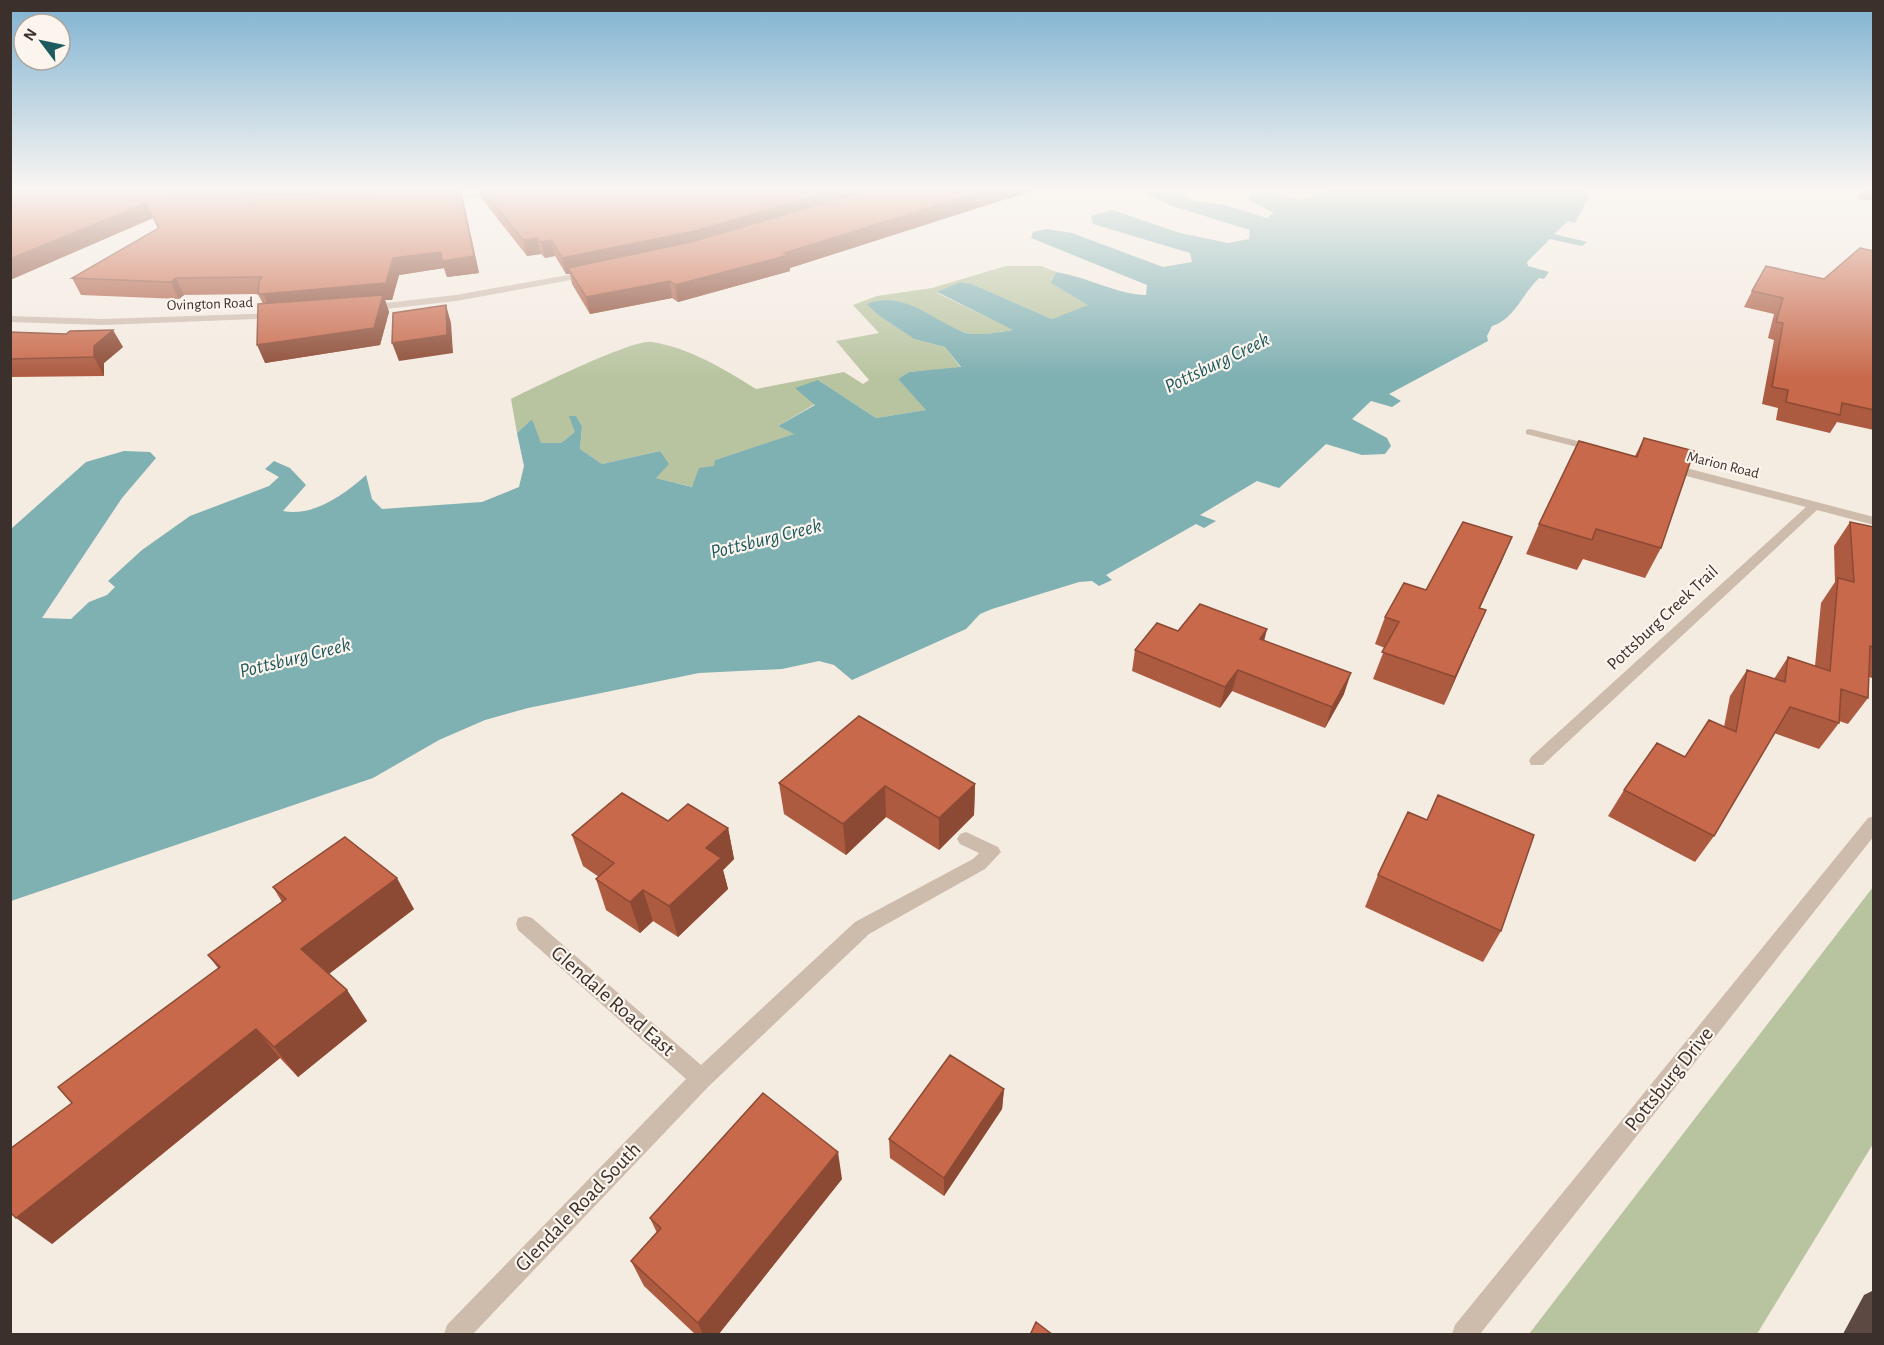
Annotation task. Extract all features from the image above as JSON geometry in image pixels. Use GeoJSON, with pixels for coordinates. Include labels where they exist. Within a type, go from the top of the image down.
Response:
{"type":"FeatureCollection","features":[{"type":"Feature","properties":{"kind":"highway"},"geometry":{"type":"LineString","coordinates":[[1857,1335],[1874,1305]]}},
{"type":"Feature","properties":{"kind":"street"},"geometry":{"type":"LineString","coordinates":[[358,309],[456,298],[598,273]]}},
{"type":"Feature","properties":{"kind":"street","name":"Ovington Road"},"geometry":{"type":"LineString","coordinates":[[10,319],[103,322],[290,316]]}},
{"type":"Feature","properties":{"kind":"street"},"geometry":{"type":"LineString","coordinates":[[1530,432],[1608,452]]}},
{"type":"Feature","properties":{"kind":"street","name":"Marion Road"},"geometry":{"type":"LineString","coordinates":[[1653,463],[1874,521]]}},
{"type":"Feature","properties":{"kind":"street","name":"Pottsburg Creek Trail"},"geometry":{"type":"LineString","coordinates":[[1537,762],[1816,504]]}},
{"type":"Feature","properties":{"kind":"street","name":"Pottsburg Drive"},"geometry":{"type":"LineString","coordinates":[[1464,1335],[1874,823]]}},
{"type":"Feature","properties":{"kind":"street","name":"Glendale Road South"},"geometry":{"type":"LineString","coordinates":[[456,1335],[701,1079],[862,928],[979,864],[992,852],[966,838]]}},
{"type":"Feature","properties":{"kind":"street","name":"Glendale Road East"},"geometry":{"type":"LineString","coordinates":[[525,924],[701,1079]]}},
{"type":"Feature","properties":{"kind":"green space"},"geometry":{"type":"Polygon","coordinates":[[[1006,266],[1041,266],[1056,272],[1052,283],[1089,305],[1052,319],[972,284],[960,282],[937,293],[1014,330],[978,334],[954,328],[906,304],[881,301],[868,304],[878,315],[914,339],[945,347],[961,368],[909,372],[898,379],[927,410],[876,418],[818,380],[815,404],[778,426],[795,434],[715,460],[715,466],[693,487],[656,478],[660,451],[602,464],[580,449],[582,427],[561,443],[540,444],[532,419],[517,433],[511,399],[583,365],[641,343],[652,342],[693,354],[756,389],[844,372],[863,384],[869,380],[836,341],[879,333],[853,305],[877,296],[932,288],[1006,266]]]}},
{"type":"Feature","properties":{"kind":"green space"},"geometry":{"type":"Polygon","coordinates":[[[1873,887],[1873,1144],[1757,1334],[1529,1334],[1873,887]]]}},
{"type":"Feature","properties":{"kind":"water","name":"Pottsburg Creek"},"geometry":{"type":"Polygon","coordinates":[[[1067,253],[1125,253],[1163,267],[1192,262],[1190,253],[1536,253],[1527,262],[1528,266],[1549,272],[1544,279],[1539,278],[1533,284],[1506,318],[1492,326],[1487,336],[1488,341],[1389,394],[1401,401],[1392,407],[1371,401],[1352,419],[1387,438],[1391,446],[1385,454],[1362,455],[1326,444],[1279,488],[1257,481],[1200,515],[1216,521],[1204,528],[1196,524],[1106,575],[1112,580],[1099,586],[1092,581],[1079,582],[992,609],[980,614],[966,629],[852,680],[834,665],[819,661],[782,669],[699,673],[528,708],[485,720],[439,740],[373,778],[11,901],[11,529],[86,462],[124,451],[150,452],[156,458],[122,498],[42,618],[71,619],[89,602],[107,595],[115,587],[108,581],[142,550],[190,516],[269,486],[279,477],[265,469],[274,461],[290,468],[306,485],[283,511],[306,511],[317,508],[338,497],[366,475],[372,499],[382,509],[482,502],[519,487],[524,466],[517,433],[532,419],[541,443],[561,443],[575,432],[569,416],[576,416],[582,427],[580,449],[602,464],[660,451],[669,464],[656,478],[692,487],[699,468],[714,466],[715,460],[794,434],[778,426],[815,405],[795,388],[818,380],[876,418],[926,410],[898,379],[909,372],[961,367],[945,347],[914,339],[878,315],[867,304],[880,300],[905,303],[971,334],[1013,330],[937,292],[960,282],[972,284],[1052,319],[1088,305],[1051,283],[1056,272],[1123,292],[1146,295],[1147,285],[1067,253]]]}},
{"type":"Feature","properties":{"kind":"building"},"geometry":{"type":"Polygon","coordinates":[[[10,253],[25,253],[10,259],[10,253]]]}},
{"type":"Feature","properties":{"kind":"building"},"geometry":{"type":"Polygon","coordinates":[[[116,253],[435,253],[393,258],[386,283],[263,294],[258,294],[259,281],[262,277],[176,278],[171,282],[72,278],[116,253]]]}},
{"type":"Feature","properties":{"kind":"building"},"geometry":{"type":"Polygon","coordinates":[[[441,253],[473,253],[474,256],[442,261],[441,253]]]}},
{"type":"Feature","properties":{"kind":"building"},"geometry":{"type":"Polygon","coordinates":[[[559,253],[588,253],[562,258],[559,253]]]}},
{"type":"Feature","properties":{"kind":"building"},"geometry":{"type":"Polygon","coordinates":[[[640,253],[785,253],[789,255],[675,285],[670,281],[586,297],[568,268],[640,253]]]}},
{"type":"Feature","properties":{"kind":"building"},"geometry":{"type":"Polygon","coordinates":[[[1854,253],[1874,253],[1874,410],[1842,403],[1840,415],[1786,402],[1788,390],[1772,387],[1783,323],[1776,322],[1783,298],[1752,291],[1766,266],[1824,279],[1854,253]]]}},
{"type":"Feature","properties":{"kind":"building"},"geometry":{"type":"Polygon","coordinates":[[[383,295],[374,328],[257,345],[258,304],[383,295]]]}},
{"type":"Feature","properties":{"kind":"building"},"geometry":{"type":"Polygon","coordinates":[[[446,305],[447,335],[392,343],[393,313],[446,305]]]}},
{"type":"Feature","properties":{"kind":"building"},"geometry":{"type":"Polygon","coordinates":[[[113,330],[94,346],[94,357],[10,359],[10,332],[66,334],[70,331],[113,330]]]}},
{"type":"Feature","properties":{"kind":"building"},"geometry":{"type":"Polygon","coordinates":[[[1644,438],[1694,451],[1661,548],[1596,529],[1592,540],[1539,524],[1579,441],[1637,457],[1644,438]]]}},
{"type":"Feature","properties":{"kind":"building"},"geometry":{"type":"Polygon","coordinates":[[[1463,522],[1512,537],[1479,608],[1486,610],[1455,677],[1382,652],[1399,622],[1385,617],[1404,583],[1426,590],[1463,522]]]}},
{"type":"Feature","properties":{"kind":"building"},"geometry":{"type":"Polygon","coordinates":[[[1850,522],[1874,527],[1874,647],[1870,646],[1868,698],[1841,689],[1839,723],[1790,707],[1714,836],[1624,790],[1657,743],[1685,757],[1709,720],[1736,732],[1747,670],[1785,682],[1788,657],[1830,671],[1838,578],[1854,582],[1850,522]]]}},
{"type":"Feature","properties":{"kind":"building"},"geometry":{"type":"Polygon","coordinates":[[[1200,604],[1267,629],[1260,639],[1351,673],[1332,707],[1238,670],[1225,687],[1135,650],[1157,623],[1178,631],[1200,604]]]}},
{"type":"Feature","properties":{"kind":"building"},"geometry":{"type":"Polygon","coordinates":[[[859,716],[975,784],[939,818],[885,786],[843,824],[779,783],[859,716]]]}},
{"type":"Feature","properties":{"kind":"building"},"geometry":{"type":"Polygon","coordinates":[[[622,793],[668,821],[688,804],[728,828],[706,848],[721,858],[669,906],[643,890],[630,902],[596,879],[614,863],[572,835],[622,793]]]}},
{"type":"Feature","properties":{"kind":"building"},"geometry":{"type":"Polygon","coordinates":[[[1438,795],[1534,835],[1501,931],[1378,875],[1408,812],[1427,820],[1438,795]]]}},
{"type":"Feature","properties":{"kind":"building"},"geometry":{"type":"Polygon","coordinates":[[[345,837],[397,878],[301,949],[347,990],[274,1047],[256,1029],[16,1218],[10,1212],[10,1149],[72,1103],[58,1087],[220,967],[208,955],[286,899],[273,887],[345,837]]]}},
{"type":"Feature","properties":{"kind":"building"},"geometry":{"type":"Polygon","coordinates":[[[950,1055],[1004,1089],[944,1178],[889,1139],[950,1055]]]}},
{"type":"Feature","properties":{"kind":"building"},"geometry":{"type":"Polygon","coordinates":[[[763,1093],[838,1152],[698,1323],[631,1261],[661,1228],[650,1218],[763,1093]]]}},
{"type":"Feature","properties":{"kind":"building"},"geometry":{"type":"Polygon","coordinates":[[[1036,1322],[1053,1335],[1030,1335],[1036,1322]]]}}]}
